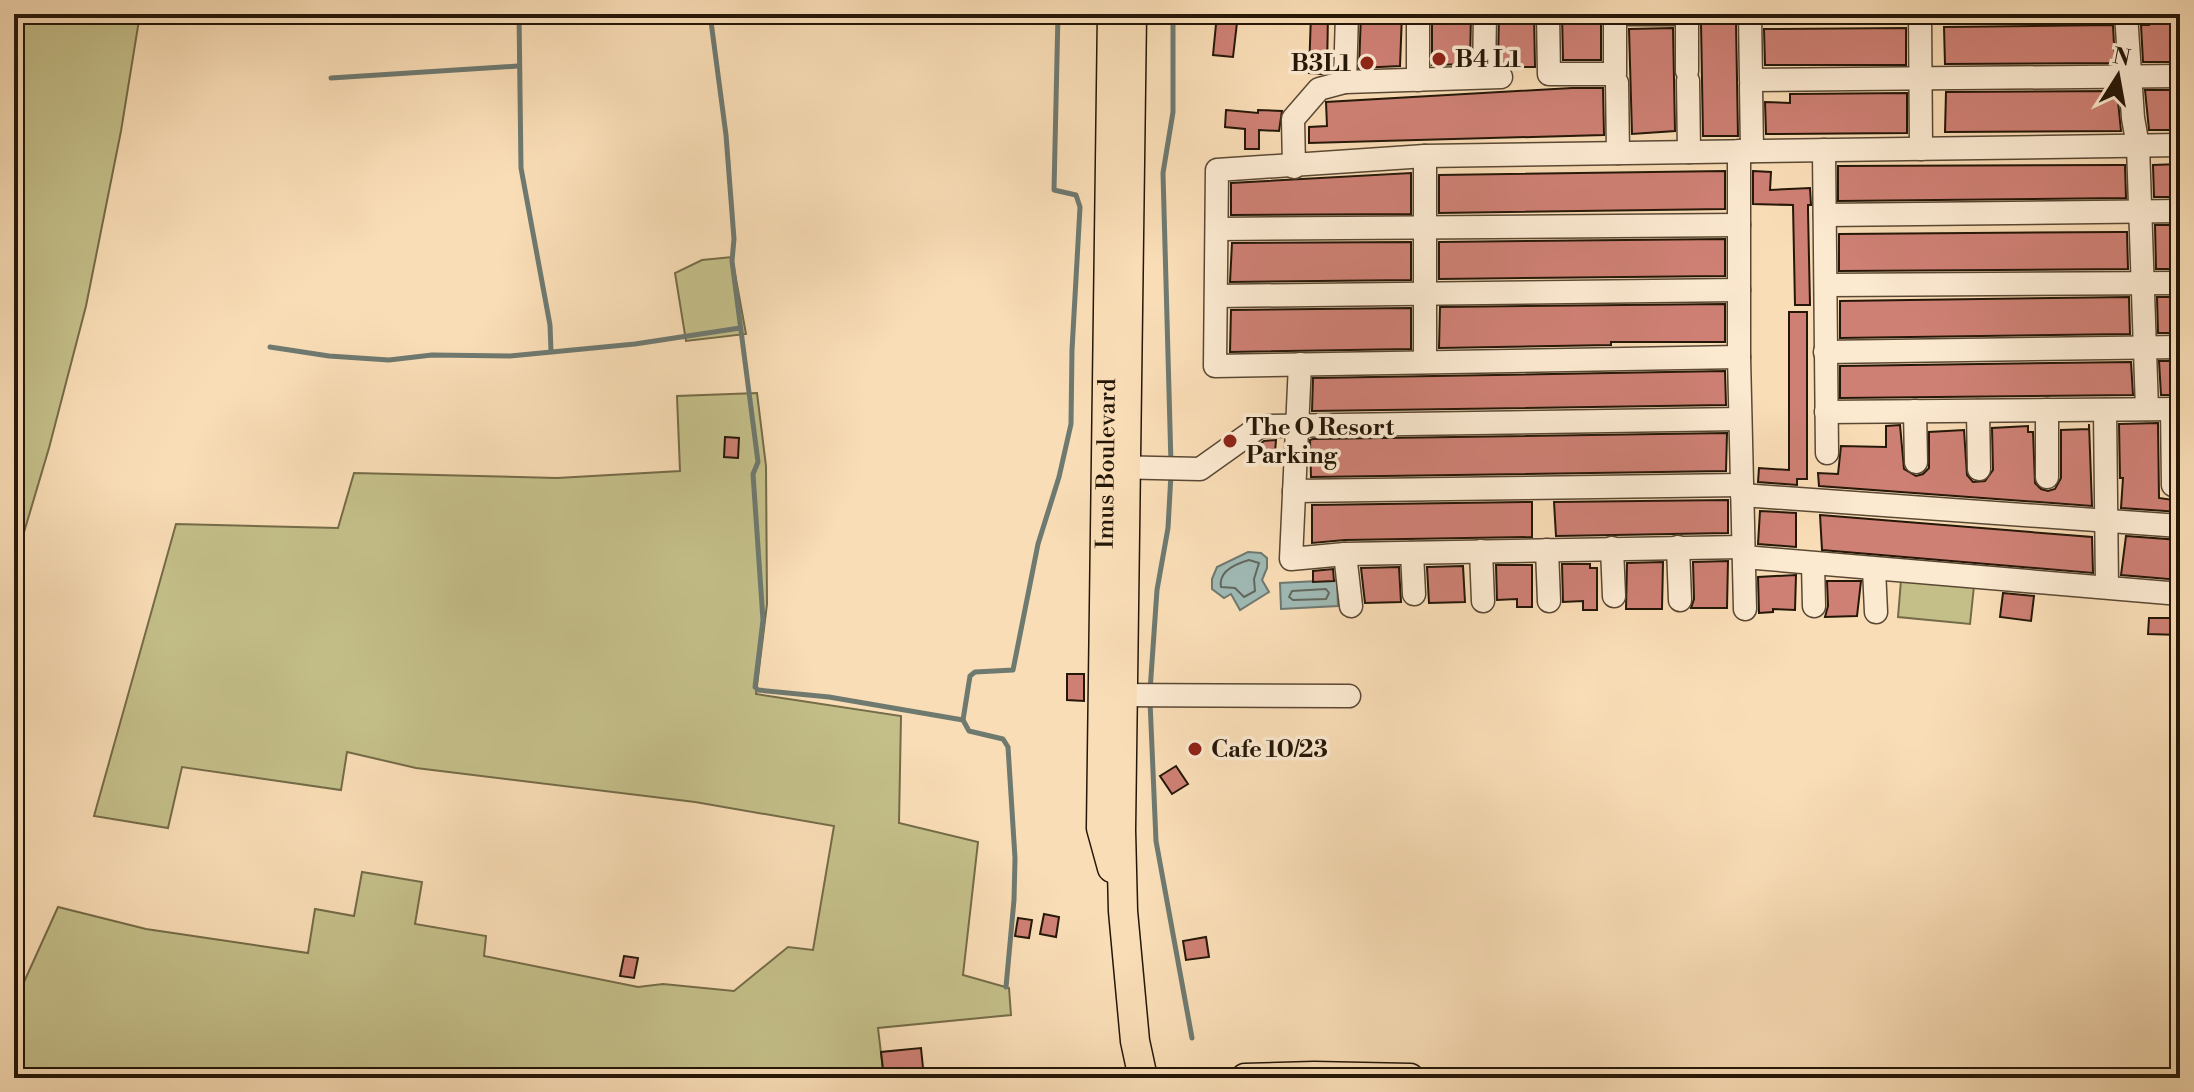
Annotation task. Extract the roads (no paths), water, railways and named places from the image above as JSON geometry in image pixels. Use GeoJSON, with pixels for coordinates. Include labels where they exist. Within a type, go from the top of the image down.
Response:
{"type":"FeatureCollection","features":[{"type":"Feature","properties":{"kind":"main road","name":"Imus Boulevard"},"geometry":{"type":"LineString","coordinates":[[1112,14],[1116,467],[1131,694],[1101,828],[1123,911],[1135,1041],[1143,1078]]}},
{"type":"Feature","properties":{"kind":"main road","name":"Imus Boulevard"},"geometry":{"type":"LineString","coordinates":[[1116,467],[1132,14]]}},
{"type":"Feature","properties":{"kind":"main road"},"geometry":{"type":"LineString","coordinates":[[1245,1078],[1410,1078]]}},
{"type":"Feature","properties":{"kind":"street"},"geometry":{"type":"LineString","coordinates":[[1345,82],[1347,14]]}},
{"type":"Feature","properties":{"kind":"street"},"geometry":{"type":"LineString","coordinates":[[1418,14],[1418,80]]}},
{"type":"Feature","properties":{"kind":"street"},"geometry":{"type":"LineString","coordinates":[[1294,167],[1293,119],[1319,89],[1345,82],[1492,77],[1485,14]]}},
{"type":"Feature","properties":{"kind":"street"},"geometry":{"type":"LineString","coordinates":[[1548,14],[1549,74],[1615,74],[1615,14],[1679,14]]}},
{"type":"Feature","properties":{"kind":"street"},"geometry":{"type":"LineString","coordinates":[[1687,14],[1689,152]]}},
{"type":"Feature","properties":{"kind":"street"},"geometry":{"type":"LineString","coordinates":[[1750,14],[1751,80],[2180,76]]}},
{"type":"Feature","properties":{"kind":"street"},"geometry":{"type":"LineString","coordinates":[[1920,14],[1921,149]]}},
{"type":"Feature","properties":{"kind":"street"},"geometry":{"type":"LineString","coordinates":[[2126,14],[2138,146],[2147,409]]}},
{"type":"Feature","properties":{"kind":"street"},"geometry":{"type":"LineString","coordinates":[[1617,83],[1618,153]]}},
{"type":"Feature","properties":{"kind":"street"},"geometry":{"type":"LineString","coordinates":[[1745,609],[1739,225],[1751,86]]}},
{"type":"Feature","properties":{"kind":"street"},"geometry":{"type":"LineString","coordinates":[[1739,357],[1215,366],[1217,170],[1425,156],[2180,145]]}},
{"type":"Feature","properties":{"kind":"street"},"geometry":{"type":"LineString","coordinates":[[1824,150],[1827,453]]}},
{"type":"Feature","properties":{"kind":"street"},"geometry":{"type":"LineString","coordinates":[[1425,156],[1425,361]]}},
{"type":"Feature","properties":{"kind":"street"},"geometry":{"type":"LineString","coordinates":[[1825,215],[2180,211]]}},
{"type":"Feature","properties":{"kind":"street"},"geometry":{"type":"LineString","coordinates":[[1218,229],[1739,225]]}},
{"type":"Feature","properties":{"kind":"street"},"geometry":{"type":"LineString","coordinates":[[1826,285],[2180,283]]}},
{"type":"Feature","properties":{"kind":"street"},"geometry":{"type":"LineString","coordinates":[[1217,296],[1739,290]]}},
{"type":"Feature","properties":{"kind":"street"},"geometry":{"type":"LineString","coordinates":[[1825,352],[2180,347]]}},
{"type":"Feature","properties":{"kind":"street"},"geometry":{"type":"LineString","coordinates":[[1300,364],[1291,559],[1345,554],[1678,547],[1743,552],[1813,564],[2180,594]]}},
{"type":"Feature","properties":{"kind":"street"},"geometry":{"type":"LineString","coordinates":[[1826,412],[2176,409],[2173,485]]}},
{"type":"Feature","properties":{"kind":"street"},"geometry":{"type":"LineString","coordinates":[[2047,410],[2047,477]]}},
{"type":"Feature","properties":{"kind":"street"},"geometry":{"type":"LineString","coordinates":[[2105,410],[2107,587]]}},
{"type":"Feature","properties":{"kind":"street"},"geometry":{"type":"LineString","coordinates":[[1915,411],[1916,462]]}},
{"type":"Feature","properties":{"kind":"street"},"geometry":{"type":"LineString","coordinates":[[1978,411],[1979,469]]}},
{"type":"Feature","properties":{"kind":"street"},"geometry":{"type":"LineString","coordinates":[[1116,467],[1200,469],[1259,427],[1740,419]]}},
{"type":"Feature","properties":{"kind":"street"},"geometry":{"type":"LineString","coordinates":[[1294,491],[1742,490],[2180,526]]}},
{"type":"Feature","properties":{"kind":"street"},"geometry":{"type":"LineString","coordinates":[[1678,547],[1680,600]]}},
{"type":"Feature","properties":{"kind":"street"},"geometry":{"type":"LineString","coordinates":[[1612,548],[1614,596]]}},
{"type":"Feature","properties":{"kind":"street"},"geometry":{"type":"LineString","coordinates":[[1547,550],[1549,601]]}},
{"type":"Feature","properties":{"kind":"street"},"geometry":{"type":"LineString","coordinates":[[1481,551],[1483,601]]}},
{"type":"Feature","properties":{"kind":"street"},"geometry":{"type":"LineString","coordinates":[[1412,553],[1414,594]]}},
{"type":"Feature","properties":{"kind":"street"},"geometry":{"type":"LineString","coordinates":[[1345,554],[1351,606]]}},
{"type":"Feature","properties":{"kind":"street"},"geometry":{"type":"LineString","coordinates":[[1813,564],[1814,606]]}},
{"type":"Feature","properties":{"kind":"street"},"geometry":{"type":"LineString","coordinates":[[1874,569],[1876,612]]}},
{"type":"Feature","properties":{"kind":"street"},"geometry":{"type":"LineString","coordinates":[[1131,694],[1349,696]]}},
{"type":"Feature","properties":{"kind":"water"},"geometry":{"type":"Polygon","coordinates":[[[1248,552],[1261,553],[1267,558],[1262,580],[1269,592],[1240,610],[1231,594],[1224,598],[1212,589],[1212,579],[1217,567],[1248,552]]]}},
{"type":"Feature","properties":{"kind":"water"},"geometry":{"type":"Polygon","coordinates":[[[1337,580],[1338,606],[1281,609],[1280,583],[1337,580]]]}},
{"type":"Feature","properties":{"kind":"waterway"},"geometry":{"type":"LineString","coordinates":[[519,14],[521,168],[550,325],[551,351]]}},
{"type":"Feature","properties":{"kind":"waterway"},"geometry":{"type":"LineString","coordinates":[[710,14],[726,135],[734,239],[732,261],[758,462],[753,474],[763,620],[755,687],[758,690],[829,697],[963,720]]}},
{"type":"Feature","properties":{"kind":"waterway"},"geometry":{"type":"LineString","coordinates":[[1006,987],[1015,858],[1008,747],[1003,739],[969,731],[963,720],[970,676],[975,672],[1013,670],[1038,544],[1059,477],[1071,424],[1080,207],[1076,195],[1054,190],[1058,14]]}},
{"type":"Feature","properties":{"kind":"waterway"},"geometry":{"type":"LineString","coordinates":[[1171,464],[1163,173],[1173,112],[1173,14]]}},
{"type":"Feature","properties":{"kind":"waterway"},"geometry":{"type":"LineString","coordinates":[[331,78],[518,66]]}},
{"type":"Feature","properties":{"kind":"waterway"},"geometry":{"type":"LineString","coordinates":[[270,347],[329,356],[389,360],[432,355],[510,356],[635,344],[740,328]]}},
{"type":"Feature","properties":{"kind":"waterway"},"geometry":{"type":"LineString","coordinates":[[1150,691],[1157,590],[1168,528],[1171,474]]}},
{"type":"Feature","properties":{"kind":"waterway"},"geometry":{"type":"LineString","coordinates":[[1150,701],[1156,841],[1192,1038]]}},
{"type":"Feature","properties":{"kind":"place","name":"B4 L1"},"geometry":{"type":"Point","coordinates":[1439,59]}},
{"type":"Feature","properties":{"kind":"place","name":"B3L1"},"geometry":{"type":"Point","coordinates":[1367,63]}},
{"type":"Feature","properties":{"kind":"place","name":"The O Resort Parking"},"geometry":{"type":"Point","coordinates":[1230,441]}},
{"type":"Feature","properties":{"kind":"place","name":"Cafe 10/23"},"geometry":{"type":"Point","coordinates":[1195,749]}}]}
